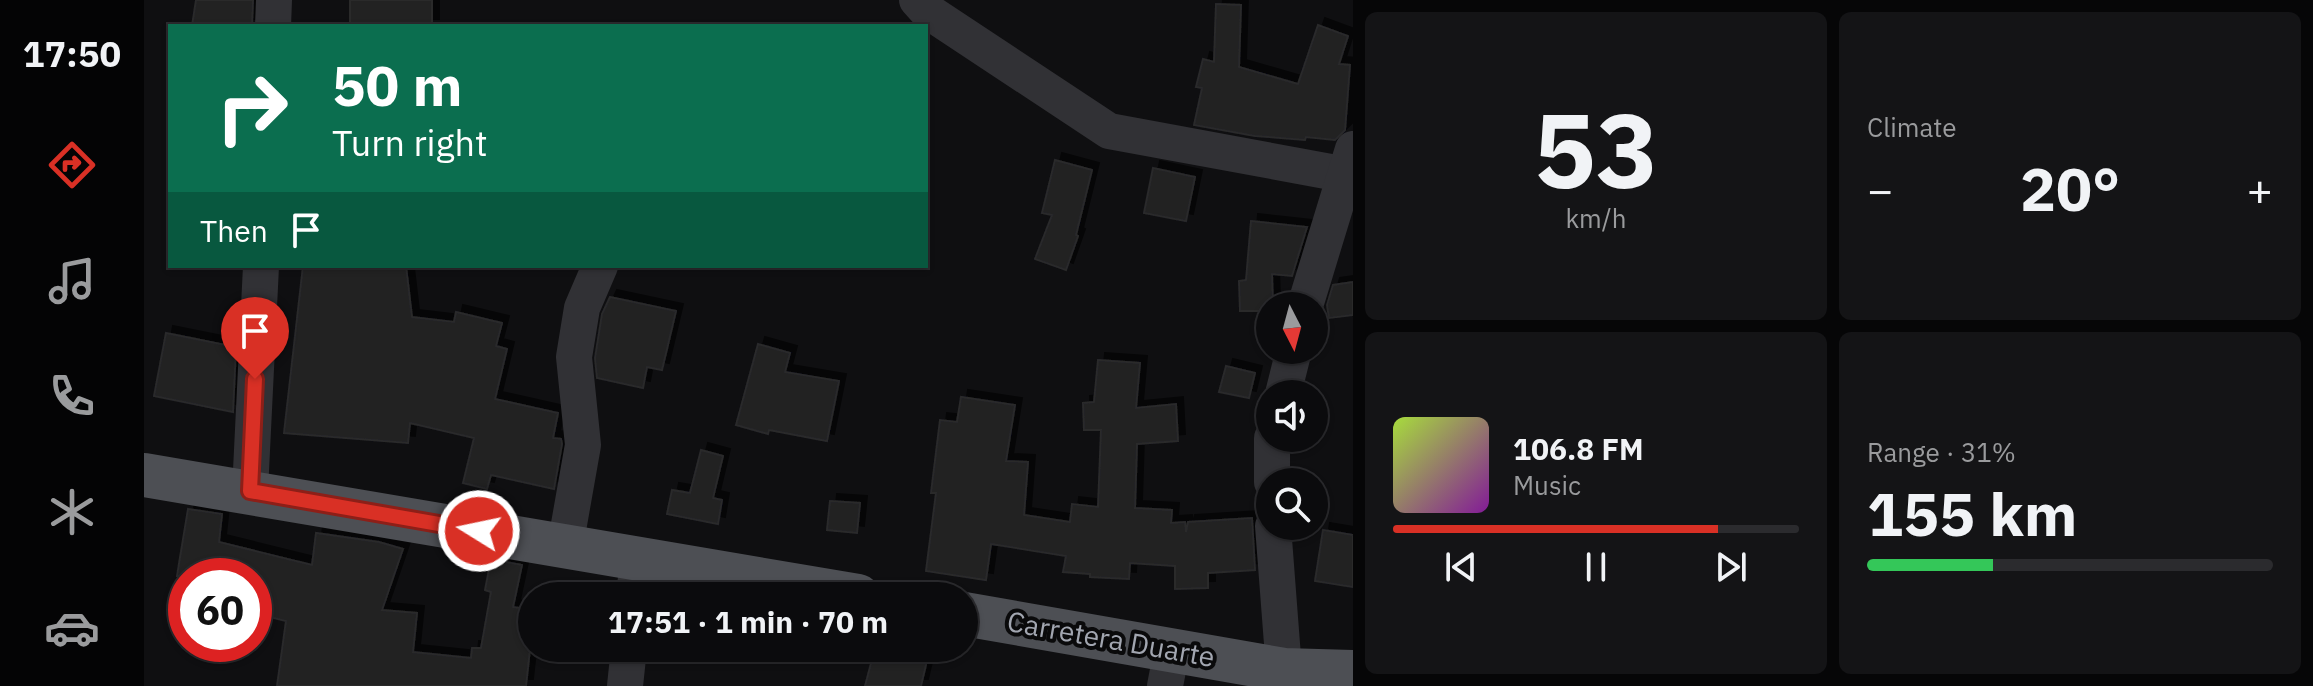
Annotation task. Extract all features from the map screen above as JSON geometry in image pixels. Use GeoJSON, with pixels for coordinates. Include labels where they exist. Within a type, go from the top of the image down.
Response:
{"type":"FeatureCollection","features":[{"type":"Feature","properties":{"kind":"main road"},"geometry":{"type":"LineString","coordinates":[[144,475],[565,547],[636,577],[694,582]]}},
{"type":"Feature","properties":{"kind":"main road","name":"Carretera Duarte"},"geometry":{"type":"LineString","coordinates":[[978,618],[1168,668],[1353,672]]}},
{"type":"Feature","properties":{"kind":"street"},"geometry":{"type":"LineString","coordinates":[[273,24],[274,0]]}},
{"type":"Feature","properties":{"kind":"street"},"geometry":{"type":"LineString","coordinates":[[917,0],[926,10],[1109,131],[1350,166],[1310,292]]}},
{"type":"Feature","properties":{"kind":"street"},"geometry":{"type":"LineString","coordinates":[[250,491],[261,268]]}},
{"type":"Feature","properties":{"kind":"street"},"geometry":{"type":"LineString","coordinates":[[565,547],[583,445],[574,357],[582,308],[599,268]]}},
{"type":"Feature","properties":{"kind":"street"},"geometry":{"type":"LineString","coordinates":[[1274,540],[1284,670]]}},
{"type":"Feature","properties":{"kind":"street"},"geometry":{"type":"LineString","coordinates":[[625,686],[628,662]]}},
{"type":"Feature","properties":{"kind":"building"},"geometry":{"type":"Polygon","coordinates":[[[196,0],[253,0],[252,24],[192,24],[196,0]]]}},
{"type":"Feature","properties":{"kind":"building"},"geometry":{"type":"Polygon","coordinates":[[[350,0],[432,0],[432,24],[350,24],[350,0]]]}},
{"type":"Feature","properties":{"kind":"building"},"geometry":{"type":"Polygon","coordinates":[[[1216,4],[1241,5],[1239,67],[1298,84],[1318,25],[1348,36],[1339,64],[1350,65],[1345,130],[1335,140],[1255,136],[1194,125],[1202,88],[1196,87],[1203,59],[1214,62],[1216,4]]]}},
{"type":"Feature","properties":{"kind":"building"},"geometry":{"type":"Polygon","coordinates":[[[1055,160],[1092,170],[1078,236],[1066,270],[1035,259],[1052,215],[1042,213],[1055,160]]]}},
{"type":"Feature","properties":{"kind":"building"},"geometry":{"type":"Polygon","coordinates":[[[1153,168],[1195,177],[1186,221],[1144,213],[1153,168]]]}},
{"type":"Feature","properties":{"kind":"building"},"geometry":{"type":"Polygon","coordinates":[[[1251,221],[1307,227],[1292,276],[1272,274],[1273,292],[1256,292],[1256,311],[1240,311],[1239,281],[1246,280],[1251,221]]]}},
{"type":"Feature","properties":{"kind":"building"},"geometry":{"type":"Polygon","coordinates":[[[303,268],[406,268],[412,317],[454,322],[456,312],[502,323],[496,346],[507,349],[495,399],[558,413],[553,438],[561,439],[562,444],[554,489],[491,475],[487,489],[463,483],[474,438],[410,423],[408,443],[284,433],[303,268]]]}},
{"type":"Feature","properties":{"kind":"building"},"geometry":{"type":"Polygon","coordinates":[[[1353,282],[1353,315],[1329,318],[1328,302],[1333,285],[1353,282]]]}},
{"type":"Feature","properties":{"kind":"building"},"geometry":{"type":"Polygon","coordinates":[[[610,297],[676,311],[662,370],[647,367],[643,388],[597,378],[595,358],[602,314],[610,297]]]}},
{"type":"Feature","properties":{"kind":"building"},"geometry":{"type":"Polygon","coordinates":[[[166,333],[236,347],[233,412],[154,396],[166,333]]]}},
{"type":"Feature","properties":{"kind":"building"},"geometry":{"type":"Polygon","coordinates":[[[758,344],[790,353],[785,372],[839,381],[827,441],[769,430],[768,434],[736,425],[758,344]]]}},
{"type":"Feature","properties":{"kind":"building"},"geometry":{"type":"Polygon","coordinates":[[[1098,360],[1140,363],[1136,408],[1176,404],[1178,441],[1137,444],[1135,508],[1172,510],[1171,523],[1185,522],[1186,532],[1188,522],[1252,518],[1255,570],[1208,573],[1208,588],[1175,589],[1175,566],[1130,563],[1129,579],[1090,577],[1090,574],[1063,572],[1066,556],[991,544],[986,580],[926,571],[936,493],[931,493],[940,420],[957,422],[961,397],[1015,405],[1006,461],[1028,462],[1024,515],[1070,522],[1072,504],[1098,507],[1101,430],[1084,430],[1083,403],[1094,402],[1098,360]]]}},
{"type":"Feature","properties":{"kind":"building"},"geometry":{"type":"Polygon","coordinates":[[[1226,366],[1255,373],[1249,398],[1219,392],[1226,366]]]}},
{"type":"Feature","properties":{"kind":"building"},"geometry":{"type":"Polygon","coordinates":[[[701,450],[723,456],[713,498],[722,500],[718,524],[667,514],[672,490],[690,493],[701,450]]]}},
{"type":"Feature","properties":{"kind":"building"},"geometry":{"type":"Polygon","coordinates":[[[830,501],[860,503],[857,533],[827,530],[830,501]]]}},
{"type":"Feature","properties":{"kind":"building"},"geometry":{"type":"Polygon","coordinates":[[[188,509],[222,514],[219,542],[312,565],[316,533],[379,542],[403,549],[382,610],[417,613],[413,652],[471,658],[472,648],[481,648],[491,592],[485,590],[491,559],[522,565],[513,607],[518,608],[518,662],[529,662],[526,686],[277,686],[286,621],[272,618],[272,558],[180,558],[188,509]]]}},
{"type":"Feature","properties":{"kind":"building"},"geometry":{"type":"Polygon","coordinates":[[[1328,531],[1353,535],[1353,587],[1315,581],[1321,540],[1328,540],[1328,531]]]}},
{"type":"Feature","properties":{"kind":"building"},"geometry":{"type":"Polygon","coordinates":[[[871,662],[927,662],[921,686],[865,686],[871,662]]]}},
{"type":"Feature","properties":{"kind":"route"},"geometry":{"type":"LineString","coordinates":[[255,379],[250,491],[479,531]]}}]}
